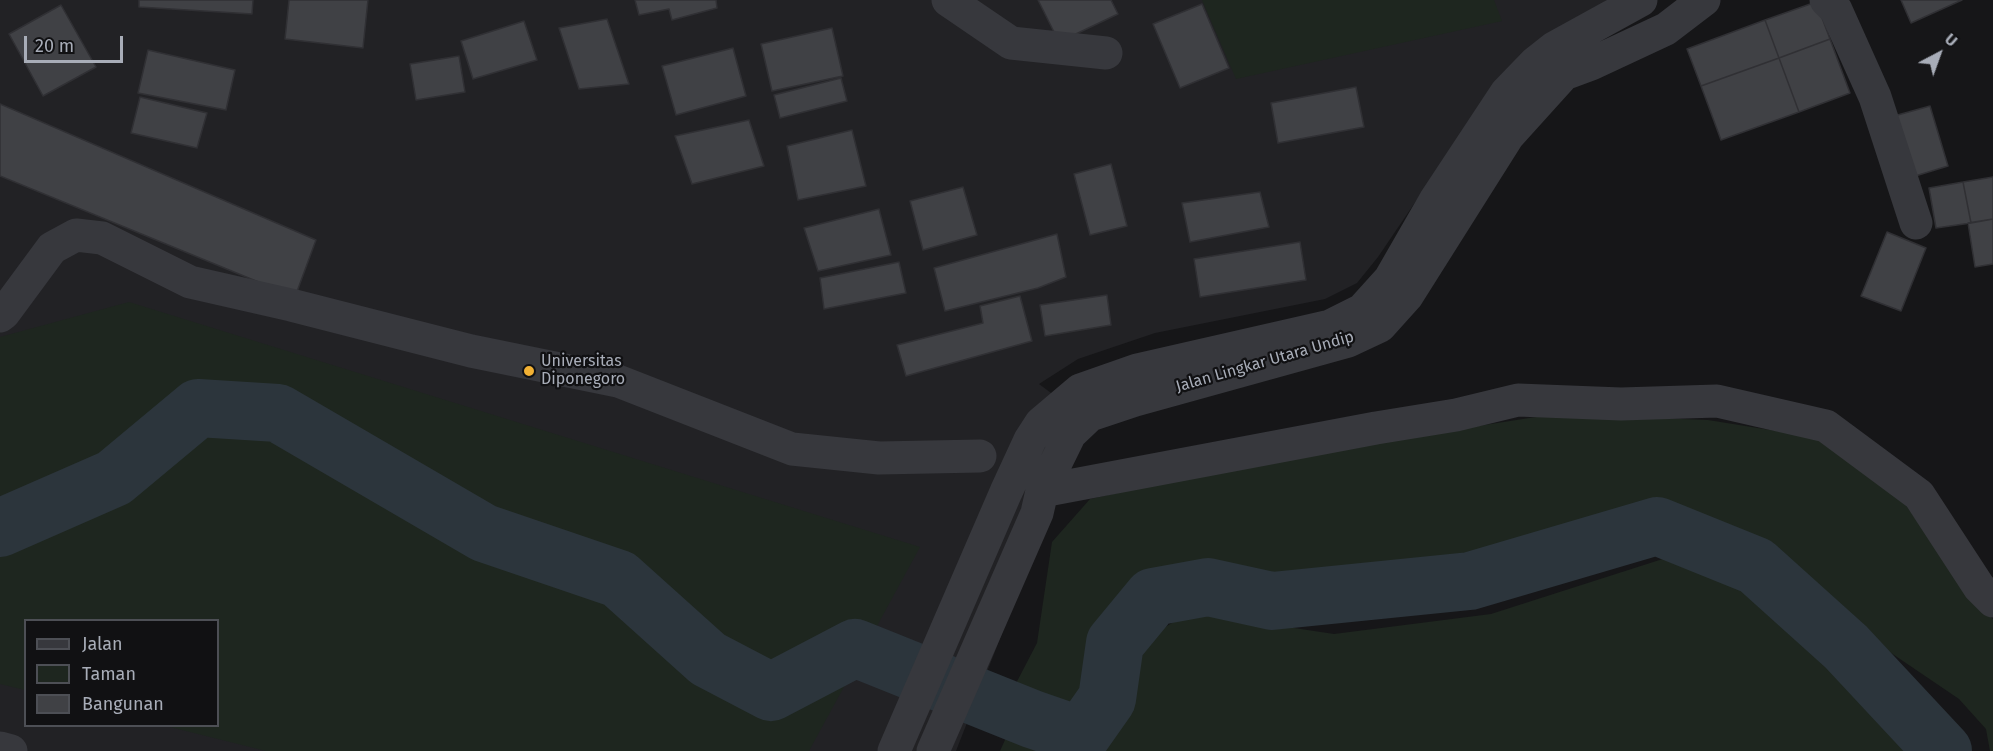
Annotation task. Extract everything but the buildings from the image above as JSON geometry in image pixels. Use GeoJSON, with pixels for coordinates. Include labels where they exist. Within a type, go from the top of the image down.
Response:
{"type":"FeatureCollection","features":[{"type":"Feature","properties":{"kind":"street"},"geometry":{"type":"LineString","coordinates":[[948,0],[1011,44],[1106,53]]}},
{"type":"Feature","properties":{"kind":"street","name":"Jalan Lingkar Utara Undip"},"geometry":{"type":"LineString","coordinates":[[933,751],[1070,434],[1089,415],[1348,341],[1380,326],[1407,296],[1508,136],[1559,61],[1641,0]]}},
{"type":"Feature","properties":{"kind":"street","name":"Jalan Lingkar Utara Undip"},"geometry":{"type":"LineString","coordinates":[[894,751],[1002,502],[1030,440],[1041,423],[1080,390],[1137,370],[1330,326],[1362,310],[1390,279],[1436,199],[1506,93],[1535,63],[1559,61],[1591,64],[1666,29],[1704,0]]}},
{"type":"Feature","properties":{"kind":"street"},"geometry":{"type":"LineString","coordinates":[[1826,0],[1836,10],[1875,98],[1916,223]]}},
{"type":"Feature","properties":{"kind":"street"},"geometry":{"type":"LineString","coordinates":[[0,316],[52,248],[76,235],[102,238],[190,282],[471,351],[618,381],[792,449],[879,458],[980,456]]}},
{"type":"Feature","properties":{"kind":"street"},"geometry":{"type":"LineString","coordinates":[[1030,440],[1045,489],[1456,415],[1518,400],[1621,404],[1717,401],[1826,426],[1919,495],[1979,587],[1993,602]]}},
{"type":"Feature","properties":{"kind":"street"},"geometry":{"type":"LineString","coordinates":[[0,748],[11,751]]}},
{"type":"Feature","properties":{"kind":"shaded area","name":"Universitas Diponegoro"},"geometry":{"type":"Polygon","coordinates":[[[0,0],[1607,0],[1498,80],[1378,257],[1357,283],[1325,299],[1155,333],[1078,359],[1039,384],[1086,419],[956,751],[0,751],[0,0]]]}},
{"type":"Feature","properties":{"kind":"green space"},"geometry":{"type":"Polygon","coordinates":[[[1202,0],[1494,0],[1502,21],[1236,79],[1202,0]]]}},
{"type":"Feature","properties":{"kind":"green space"},"geometry":{"type":"Polygon","coordinates":[[[129,302],[920,547],[809,751],[266,751],[170,727],[219,727],[219,619],[24,619],[24,690],[0,684],[0,337],[129,302]]]}},
{"type":"Feature","properties":{"kind":"green space"},"geometry":{"type":"Polygon","coordinates":[[[1555,414],[1708,420],[1820,438],[1903,501],[1971,596],[1993,619],[1993,751],[1990,751],[1986,729],[1959,699],[1872,640],[1759,550],[1654,501],[1476,563],[1281,578],[1214,570],[1151,583],[1093,655],[1078,710],[1011,693],[1037,643],[1052,542],[1090,499],[1279,457],[1555,414]]]}},
{"type":"Feature","properties":{"kind":"green space"},"geometry":{"type":"Polygon","coordinates":[[[1672,556],[1722,569],[1765,596],[1844,665],[1919,751],[1093,751],[1125,701],[1135,646],[1199,606],[1261,623],[1334,634],[1491,614],[1672,556]]]}},
{"type":"Feature","properties":{"kind":"green space"},"geometry":{"type":"Polygon","coordinates":[[[1009,731],[1066,751],[1000,751],[1009,731]]]}},
{"type":"Feature","properties":{"kind":"waterway"},"geometry":{"type":"LineString","coordinates":[[0,528],[114,478],[198,408],[278,413],[484,533],[619,579],[708,659],[771,692],[855,648],[1032,719],[1081,736],[1107,699],[1115,643],[1153,597],[1208,587],[1272,601],[1470,581],[1657,526],[1756,566],[1846,647],[1943,751]]}},
{"type":"Feature","properties":{"kind":"place","name":"Universitas Diponegoro"},"geometry":{"type":"Point","coordinates":[529,371]}}]}
